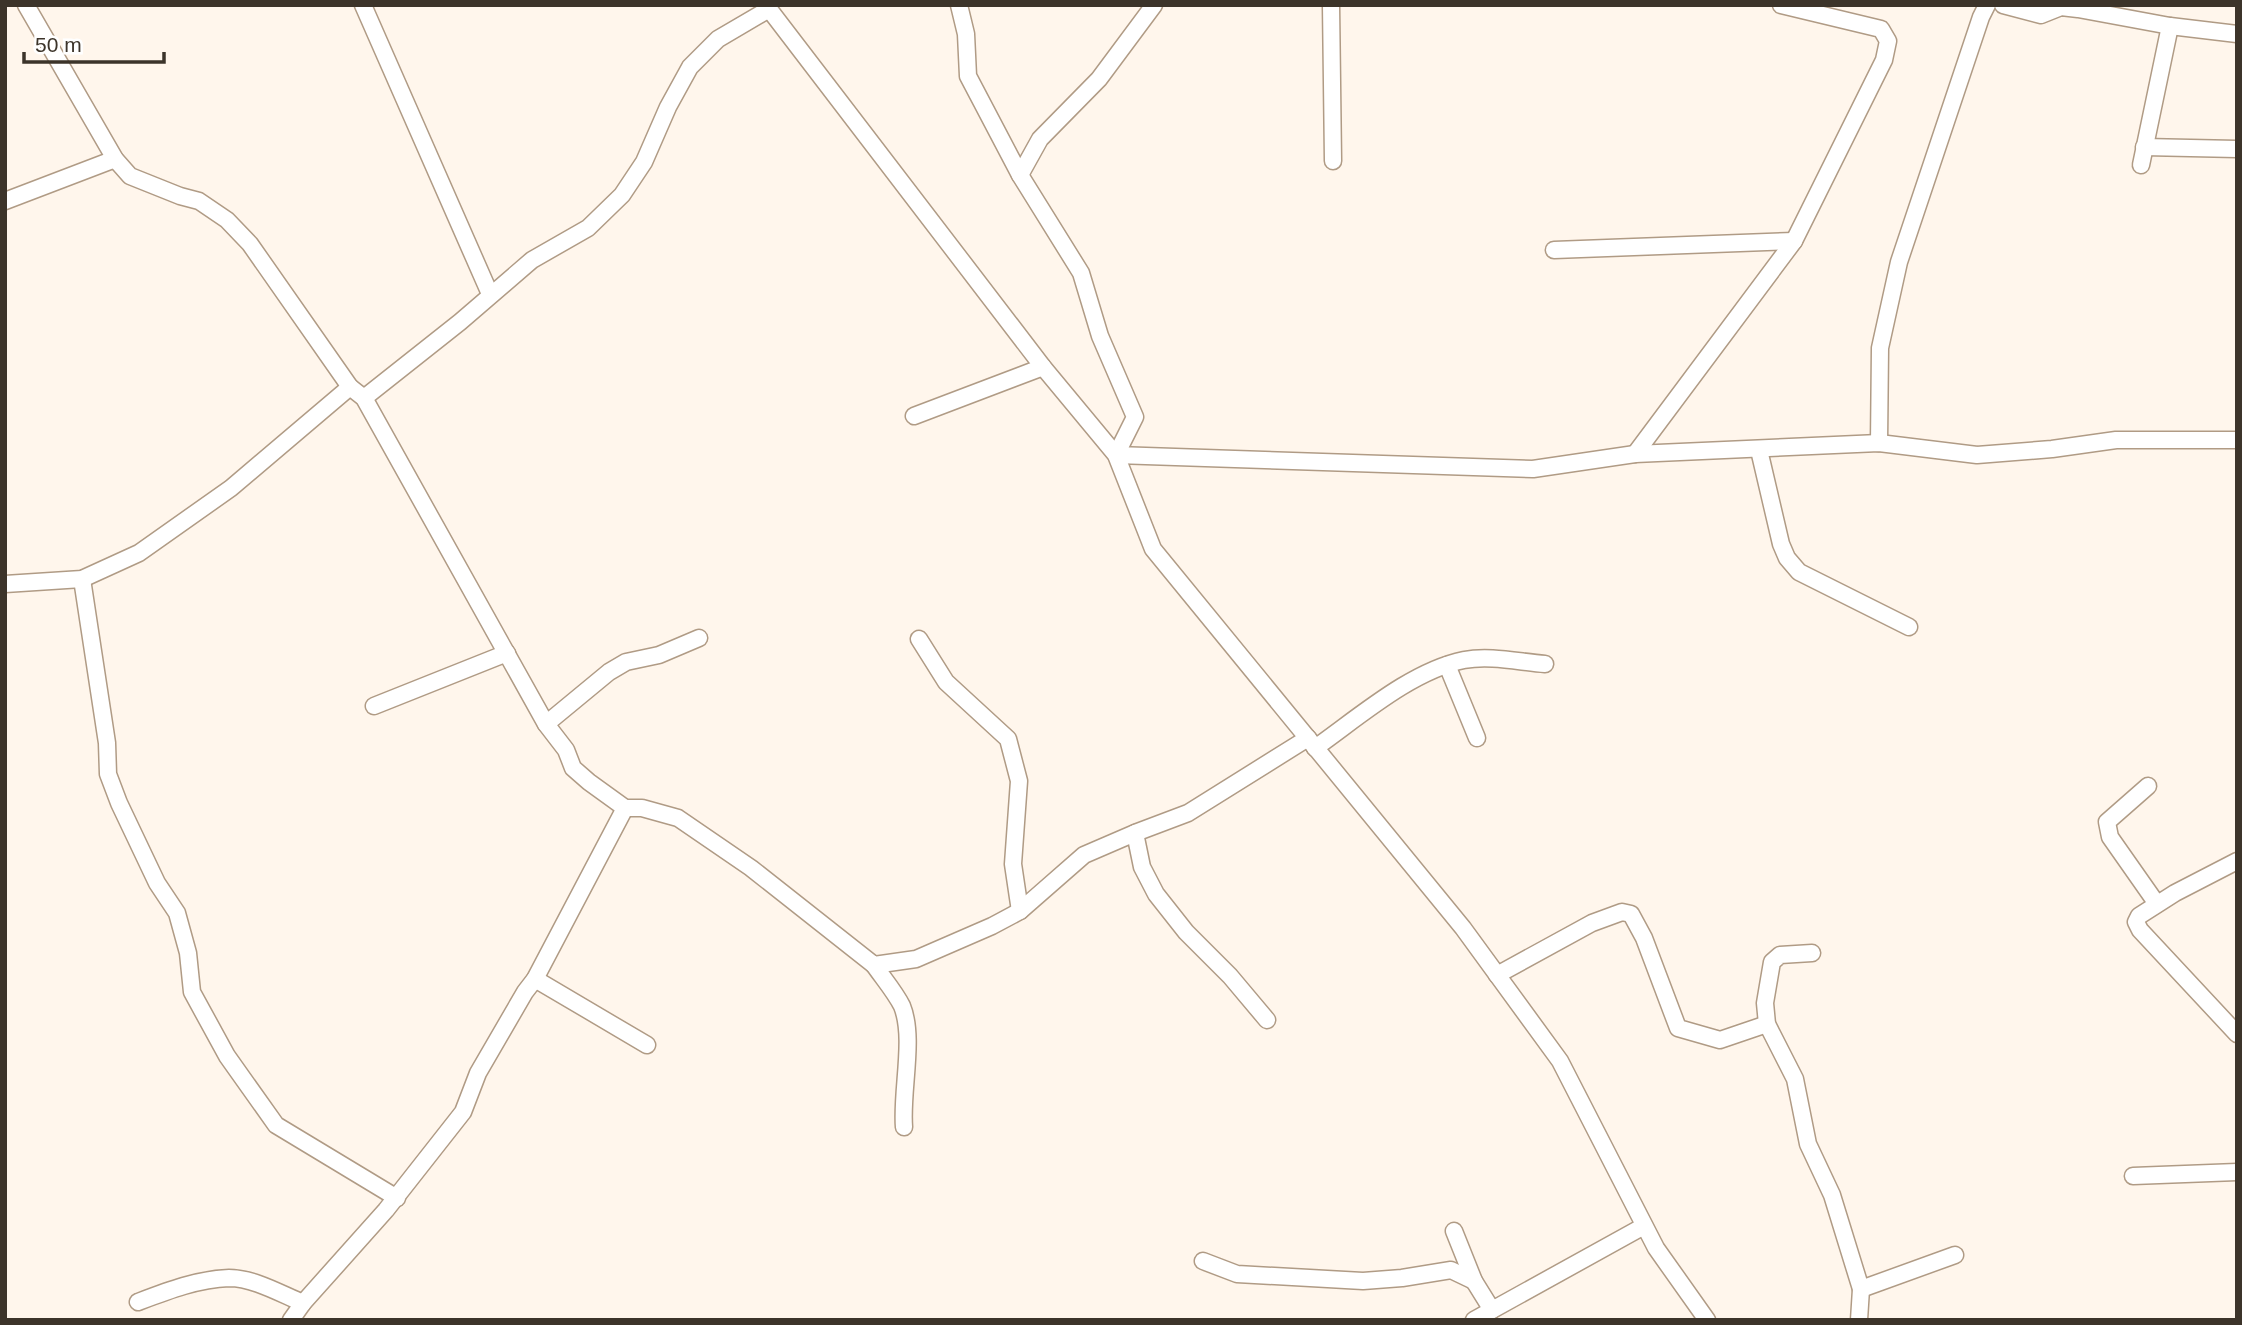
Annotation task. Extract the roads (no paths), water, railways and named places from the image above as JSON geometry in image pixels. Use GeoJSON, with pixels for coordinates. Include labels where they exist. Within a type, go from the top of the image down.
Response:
{"type":"FeatureCollection","features":[{"type":"Feature","properties":{"kind":"street"},"geometry":{"type":"LineString","coordinates":[[26,5],[115,159],[130,176],[199,201],[227,220],[250,244],[351,387],[364,398],[547,724],[566,750],[573,768],[625,808],[642,808],[678,818],[751,868],[874,965],[901,1006],[907,1028],[902,1110],[904,1127]]}},
{"type":"Feature","properties":{"kind":"street"},"geometry":{"type":"LineString","coordinates":[[363,5],[490,294]]}},
{"type":"Feature","properties":{"kind":"street"},"geometry":{"type":"LineString","coordinates":[[959,5],[966,34],[968,76],[1020,175],[1081,273],[1100,336],[1135,417],[1116,455]]}},
{"type":"Feature","properties":{"kind":"street"},"geometry":{"type":"LineString","coordinates":[[1020,175],[1040,139],[1099,79],[1154,5]]}},
{"type":"Feature","properties":{"kind":"street"},"geometry":{"type":"LineString","coordinates":[[1331,5],[1333,161]]}},
{"type":"Feature","properties":{"kind":"street"},"geometry":{"type":"LineString","coordinates":[[1635,454],[1794,241],[1884,60],[1888,41],[1881,29],[1810,9],[1781,5]]}},
{"type":"Feature","properties":{"kind":"street"},"geometry":{"type":"LineString","coordinates":[[1879,443],[1880,348],[1899,262],[1987,5]]}},
{"type":"Feature","properties":{"kind":"street"},"geometry":{"type":"LineString","coordinates":[[2003,5],[2041,15],[2061,7],[2078,9],[2169,26],[2237,34]]}},
{"type":"Feature","properties":{"kind":"street"},"geometry":{"type":"LineString","coordinates":[[364,398],[460,322],[532,260],[588,228],[622,195],[644,162],[668,107],[690,67],[718,39],[768,7],[1043,367],[1116,455],[1153,549],[1463,928],[1560,1061],[1656,1248],[1707,1320]]}},
{"type":"Feature","properties":{"kind":"street"},"geometry":{"type":"LineString","coordinates":[[2141,165],[2169,26]]}},
{"type":"Feature","properties":{"kind":"street"},"geometry":{"type":"LineString","coordinates":[[2144,146],[2237,149]]}},
{"type":"Feature","properties":{"kind":"street"},"geometry":{"type":"LineString","coordinates":[[5,201],[115,159]]}},
{"type":"Feature","properties":{"kind":"street"},"geometry":{"type":"LineString","coordinates":[[1554,250],[1794,241]]}},
{"type":"Feature","properties":{"kind":"street"},"geometry":{"type":"LineString","coordinates":[[914,416],[1043,367]]}},
{"type":"Feature","properties":{"kind":"street"},"geometry":{"type":"LineString","coordinates":[[5,584],[82,579],[139,553],[211,502],[351,387]]}},
{"type":"Feature","properties":{"kind":"street"},"geometry":{"type":"LineString","coordinates":[[1116,455],[1533,469],[1635,454],[1879,443],[1977,456],[2116,440],[2237,440]]}},
{"type":"Feature","properties":{"kind":"street"},"geometry":{"type":"LineString","coordinates":[[1759,450],[1781,544],[1787,558],[1799,572],[1909,627]]}},
{"type":"Feature","properties":{"kind":"street"},"geometry":{"type":"LineString","coordinates":[[82,579],[107,743],[108,774],[157,883],[177,913],[188,953],[192,992],[210,1027],[261,1108],[276,1125],[397,1198]]}},
{"type":"Feature","properties":{"kind":"street"},"geometry":{"type":"LineString","coordinates":[[547,724],[609,672],[626,662],[659,654],[699,638]]}},
{"type":"Feature","properties":{"kind":"street"},"geometry":{"type":"LineString","coordinates":[[919,639],[946,682],[1008,739],[1018,781],[1013,864],[1020,911]]}},
{"type":"Feature","properties":{"kind":"street"},"geometry":{"type":"LineString","coordinates":[[373,706],[507,653]]}},
{"type":"Feature","properties":{"kind":"street"},"geometry":{"type":"LineString","coordinates":[[874,965],[916,958],[992,926],[1020,911],[1084,855],[1188,813],[1312,743],[1388,696],[1447,665],[1485,659],[1545,664]]}},
{"type":"Feature","properties":{"kind":"street"},"geometry":{"type":"LineString","coordinates":[[1447,665],[1477,738]]}},
{"type":"Feature","properties":{"kind":"street"},"geometry":{"type":"LineString","coordinates":[[2148,786],[2108,822],[2108,829],[2110,837],[2157,904]]}},
{"type":"Feature","properties":{"kind":"street"},"geometry":{"type":"LineString","coordinates":[[291,1320],[397,1198],[463,1112],[478,1073],[535,979],[625,808]]}},
{"type":"Feature","properties":{"kind":"street"},"geometry":{"type":"LineString","coordinates":[[1135,833],[1142,867],[1156,894],[1186,932],[1230,976],[1267,1020]]}},
{"type":"Feature","properties":{"kind":"street"},"geometry":{"type":"LineString","coordinates":[[2237,861],[2157,904],[2139,916],[2136,922],[2140,930],[2237,1034]]}},
{"type":"Feature","properties":{"kind":"street"},"geometry":{"type":"LineString","coordinates":[[1497,975],[1592,923],[1622,912],[1631,914],[1644,938],[1678,1028],[1720,1040],[1767,1024]]}},
{"type":"Feature","properties":{"kind":"street"},"geometry":{"type":"LineString","coordinates":[[1812,953],[1780,955],[1772,962],[1765,1003],[1767,1024],[1795,1079],[1808,1144],[1832,1195],[1861,1289],[1859,1320]]}},
{"type":"Feature","properties":{"kind":"street"},"geometry":{"type":"LineString","coordinates":[[535,979],[647,1045]]}},
{"type":"Feature","properties":{"kind":"street"},"geometry":{"type":"LineString","coordinates":[[2133,1176],[2237,1172]]}},
{"type":"Feature","properties":{"kind":"street"},"geometry":{"type":"LineString","coordinates":[[1474,1320],[1644,1226]]}},
{"type":"Feature","properties":{"kind":"street"},"geometry":{"type":"LineString","coordinates":[[1454,1231],[1474,1281],[1492,1310]]}},
{"type":"Feature","properties":{"kind":"street"},"geometry":{"type":"LineString","coordinates":[[1861,1289],[1955,1255]]}},
{"type":"Feature","properties":{"kind":"street"},"geometry":{"type":"LineString","coordinates":[[1203,1261],[1237,1273],[1363,1281],[1402,1279],[1451,1270],[1474,1281]]}},
{"type":"Feature","properties":{"kind":"street"},"geometry":{"type":"LineString","coordinates":[[138,1302],[173,1288],[231,1278],[259,1284],[303,1303]]}}]}
